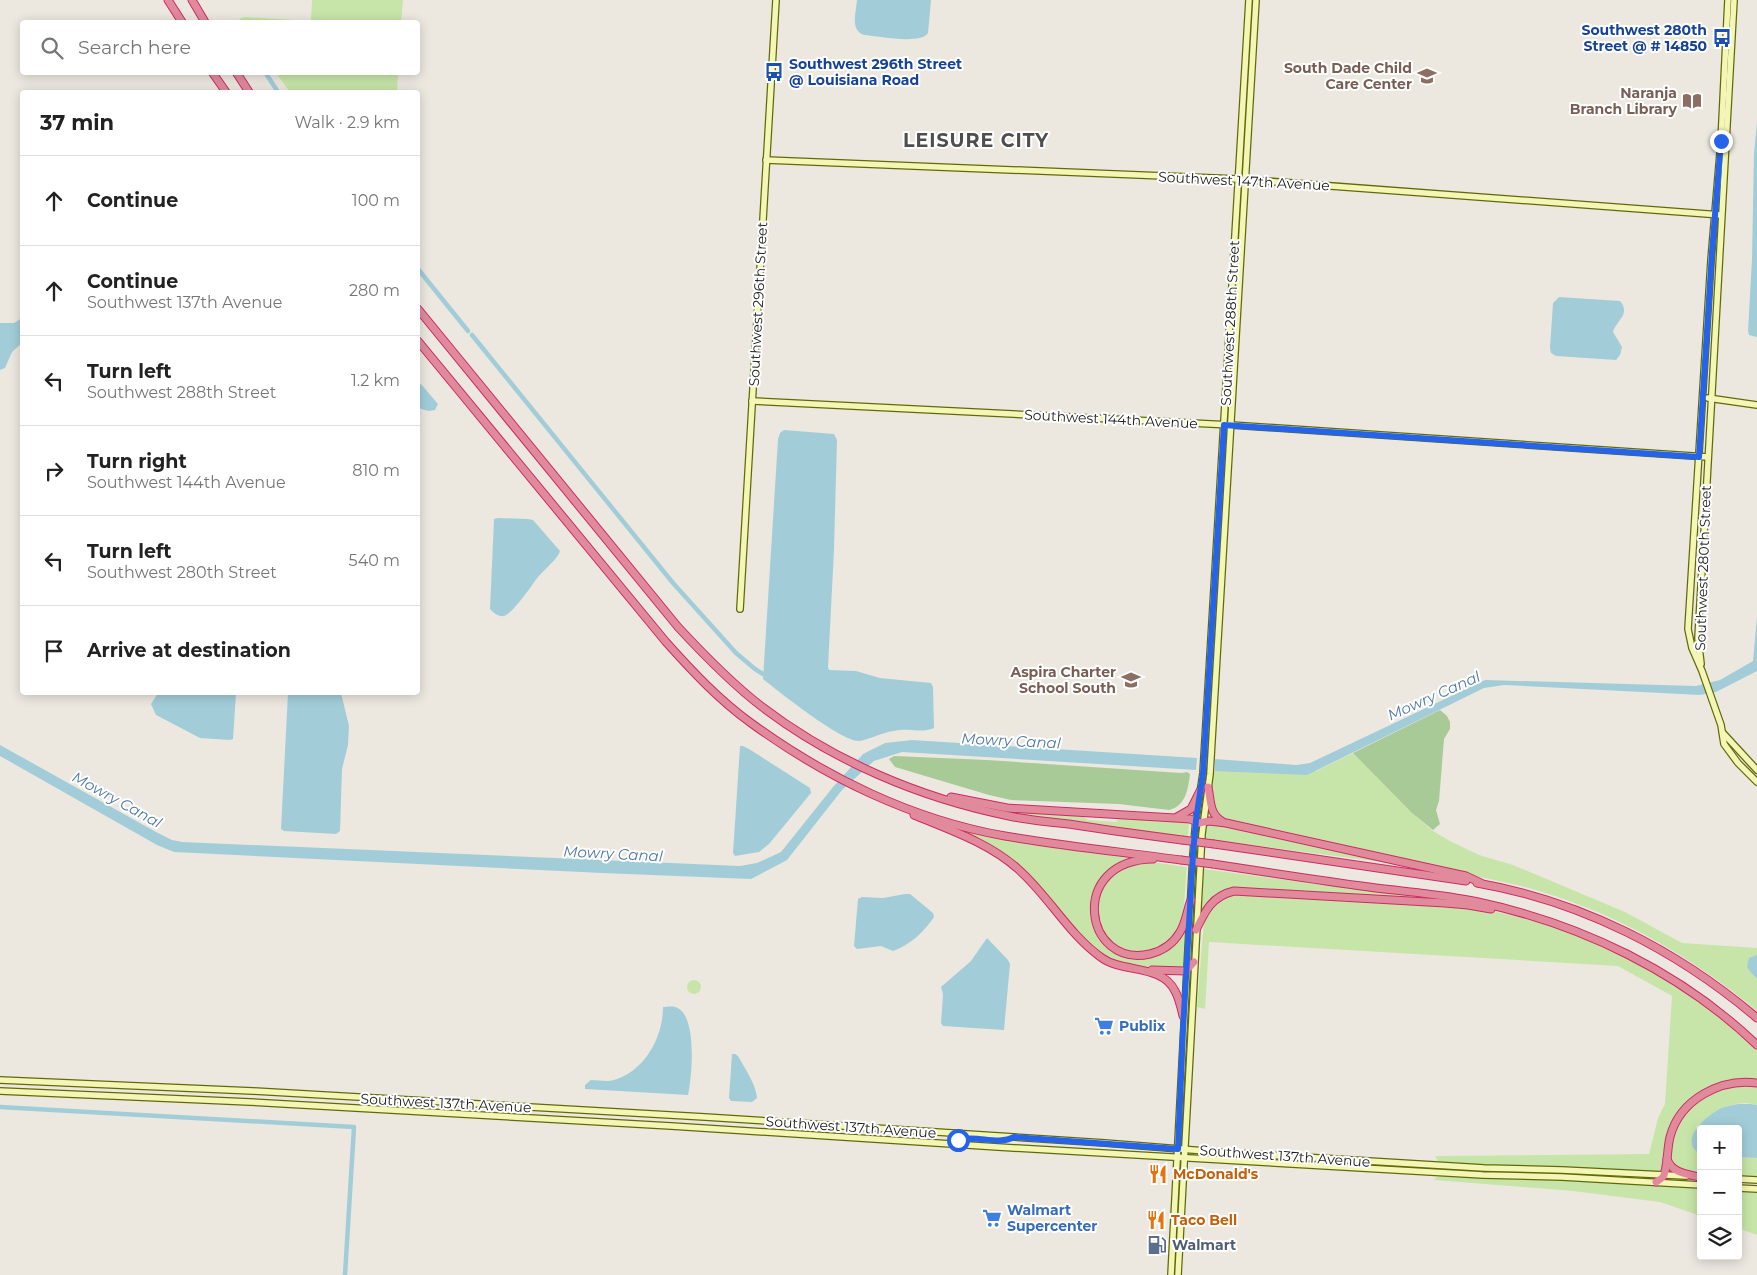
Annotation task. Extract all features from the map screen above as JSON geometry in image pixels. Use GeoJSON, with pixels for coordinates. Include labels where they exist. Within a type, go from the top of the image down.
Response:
{"type":"FeatureCollection","features":[{"type":"Feature","properties":{"kind":"highway"},"geometry":{"type":"LineString","coordinates":[[168,0],[181,20]]}},
{"type":"Feature","properties":{"kind":"highway"},"geometry":{"type":"LineString","coordinates":[[192,0],[204,20]]}},
{"type":"Feature","properties":{"kind":"highway"},"geometry":{"type":"LineString","coordinates":[[214,75],[225,90]]}},
{"type":"Feature","properties":{"kind":"highway"},"geometry":{"type":"LineString","coordinates":[[238,75],[248,90]]}},
{"type":"Feature","properties":{"kind":"highway"},"geometry":{"type":"LineString","coordinates":[[420,311],[678,627],[704,655],[761,706],[796,730],[843,757],[906,786],[968,806],[1010,816],[1481,883],[1535,897],[1620,928],[1659,948],[1705,976],[1757,1018]]}},
{"type":"Feature","properties":{"kind":"highway"},"geometry":{"type":"LineString","coordinates":[[420,343],[666,642],[692,670],[750,722],[831,774],[865,791],[922,814],[1003,836],[1476,901],[1526,914],[1611,946],[1655,969],[1700,997],[1757,1044]]}},
{"type":"Feature","properties":{"kind":"highway"},"geometry":{"type":"LineString","coordinates":[[906,786],[976,803],[1007,808],[1175,818],[1199,822],[1226,823],[1459,874],[1481,883]]}},
{"type":"Feature","properties":{"kind":"highway"},"geometry":{"type":"LineString","coordinates":[[1208,787],[1212,811],[1226,823]]}},
{"type":"Feature","properties":{"kind":"highway"},"geometry":{"type":"LineString","coordinates":[[865,791],[876,799],[971,839],[1018,868],[1089,948],[1114,964],[1162,976],[1170,983],[1175,989],[1184,1016]]}},
{"type":"Feature","properties":{"kind":"highway"},"geometry":{"type":"LineString","coordinates":[[1175,818],[1191,809],[1200,791]]}},
{"type":"Feature","properties":{"kind":"highway"},"geometry":{"type":"LineString","coordinates":[[1168,858],[1132,861],[1119,867],[1107,876],[1098,889],[1094,904],[1097,927],[1105,940],[1120,951],[1138,955],[1160,951],[1171,944],[1180,933],[1190,900]]}},
{"type":"Feature","properties":{"kind":"highway"},"geometry":{"type":"LineString","coordinates":[[1196,930],[1207,908],[1216,899],[1227,893],[1241,891],[1468,905],[1526,914]]}},
{"type":"Feature","properties":{"kind":"highway"},"geometry":{"type":"LineString","coordinates":[[1144,971],[1186,971],[1194,962]]}},
{"type":"Feature","properties":{"kind":"highway"},"geometry":{"type":"LineString","coordinates":[[1656,1182],[1664,1175],[1671,1135],[1677,1121],[1692,1102],[1709,1090],[1729,1083],[1757,1083]]}},
{"type":"Feature","properties":{"kind":"highway"},"geometry":{"type":"LineString","coordinates":[[1666,1158],[1673,1169],[1697,1176]]}},
{"type":"Feature","properties":{"kind":"main road","name":"Southwest 296th Street"},"geometry":{"type":"LineString","coordinates":[[740,609],[776,0]]}},
{"type":"Feature","properties":{"kind":"main road","name":"Southwest 288th Street"},"geometry":{"type":"LineString","coordinates":[[1178,1275],[1196,930],[1200,791],[1249,0]]}},
{"type":"Feature","properties":{"kind":"main road","name":"Southwest 288th Street"},"geometry":{"type":"LineString","coordinates":[[1171,1275],[1190,900],[1199,822],[1208,787],[1256,0]]}},
{"type":"Feature","properties":{"kind":"main road","name":"Southwest 280th Street"},"geometry":{"type":"LineString","coordinates":[[1702,671],[1698,638],[1719,252],[1718,215],[1730,17],[1728,0]]}},
{"type":"Feature","properties":{"kind":"main road","name":"Southwest 280th Street"},"geometry":{"type":"LineString","coordinates":[[1730,17],[1734,0]]}},
{"type":"Feature","properties":{"kind":"main road","name":"Southwest 147th Avenue"},"geometry":{"type":"LineString","coordinates":[[766,160],[1246,179],[1718,215]]}},
{"type":"Feature","properties":{"kind":"main road","name":"Southwest 280th Street"},"geometry":{"type":"LineString","coordinates":[[1702,671],[1689,640],[1688,618],[1712,252],[1718,215]]}},
{"type":"Feature","properties":{"kind":"main road"},"geometry":{"type":"LineString","coordinates":[[1712,252],[1719,252]]}},
{"type":"Feature","properties":{"kind":"main road"},"geometry":{"type":"LineString","coordinates":[[1707,336],[1714,337]]}},
{"type":"Feature","properties":{"kind":"main road"},"geometry":{"type":"LineString","coordinates":[[1703,397],[1757,405]]}},
{"type":"Feature","properties":{"kind":"main road","name":"Southwest 144th Avenue"},"geometry":{"type":"LineString","coordinates":[[752,401],[1231,425],[1708,458]]}},
{"type":"Feature","properties":{"kind":"main road"},"geometry":{"type":"LineString","coordinates":[[1693,551],[1702,552]]}},
{"type":"Feature","properties":{"kind":"main road"},"geometry":{"type":"LineString","coordinates":[[1690,594],[1700,594]]}},
{"type":"Feature","properties":{"kind":"main road"},"geometry":{"type":"LineString","coordinates":[[1702,671],[1723,733],[1724,744],[1738,763],[1757,782]]}},
{"type":"Feature","properties":{"kind":"main road"},"geometry":{"type":"LineString","coordinates":[[1723,733],[1757,770]]}},
{"type":"Feature","properties":{"kind":"main road","name":"Southwest 137th Avenue"},"geometry":{"type":"LineString","coordinates":[[0,1080],[349,1097],[1014,1137],[1482,1175],[1562,1177],[1697,1185]]}},
{"type":"Feature","properties":{"kind":"main road"},"geometry":{"type":"LineString","coordinates":[[116,1086],[116,1096]]}},
{"type":"Feature","properties":{"kind":"main road","name":"Southwest 137th Avenue"},"geometry":{"type":"LineString","coordinates":[[0,1090],[348,1107],[1184,1158],[1247,1157],[1697,1177]]}},
{"type":"Feature","properties":{"kind":"main road"},"geometry":{"type":"LineString","coordinates":[[239,1101],[240,1091]]}},
{"type":"Feature","properties":{"kind":"main road"},"geometry":{"type":"LineString","coordinates":[[348,1107],[349,1097]]}},
{"type":"Feature","properties":{"kind":"main road"},"geometry":{"type":"LineString","coordinates":[[831,1136],[832,1126]]}},
{"type":"Feature","properties":{"kind":"main road"},"geometry":{"type":"LineString","coordinates":[[955,1144],[956,1140],[963,1138],[1007,1140],[1014,1137]]}},
{"type":"Feature","properties":{"kind":"main road"},"geometry":{"type":"LineString","coordinates":[[1742,1179],[1757,1180]]}},
{"type":"Feature","properties":{"kind":"main road"},"geometry":{"type":"LineString","coordinates":[[1742,1188],[1757,1189]]}},
{"type":"Feature","properties":{"kind":"green space"},"geometry":{"type":"Polygon","coordinates":[[[312,0],[403,0],[401,20],[311,20],[312,0]]]}},
{"type":"Feature","properties":{"kind":"green space"},"geometry":{"type":"Polygon","coordinates":[[[245,17],[294,20],[239,19],[245,17]]]}},
{"type":"Feature","properties":{"kind":"green space"},"geometry":{"type":"Polygon","coordinates":[[[277,75],[398,75],[397,90],[289,90],[277,75]]]}},
{"type":"Feature","properties":{"kind":"green space"},"geometry":{"type":"Polygon","coordinates":[[[1440,710],[1447,716],[1450,722],[1450,729],[1444,739],[1439,801],[1436,810],[1440,824],[1433,830],[1412,813],[1353,753],[1440,710]]]}},
{"type":"Feature","properties":{"kind":"green space"},"geometry":{"type":"Polygon","coordinates":[[[1353,753],[1412,813],[1433,831],[1479,855],[1513,865],[1625,912],[1682,943],[1757,948],[1757,955],[1751,973],[1757,979],[1757,1011],[1704,971],[1646,935],[1616,920],[1553,895],[1521,886],[1230,821],[1218,816],[1212,800],[1212,771],[1316,771],[1353,753]]]}},
{"type":"Feature","properties":{"kind":"green space"},"geometry":{"type":"Polygon","coordinates":[[[894,756],[1187,772],[1190,774],[1183,801],[1175,808],[1169,810],[1119,804],[1011,800],[895,767],[889,759],[894,756]]]}},
{"type":"Feature","properties":{"kind":"green space"},"geometry":{"type":"Polygon","coordinates":[[[989,808],[1081,815],[1088,820],[1117,822],[1121,817],[1189,821],[1188,837],[1021,814],[989,808]]]}},
{"type":"Feature","properties":{"kind":"green space"},"geometry":{"type":"Polygon","coordinates":[[[1207,823],[1404,865],[1205,839],[1207,823]]]}},
{"type":"Feature","properties":{"kind":"green space"},"geometry":{"type":"Polygon","coordinates":[[[958,830],[1034,845],[1130,858],[1119,863],[1109,871],[1094,891],[1090,915],[1093,927],[1100,939],[1113,951],[1131,955],[1153,955],[1185,927],[1184,969],[1140,967],[1118,962],[1100,952],[1082,936],[1034,880],[958,830]]]}},
{"type":"Feature","properties":{"kind":"green space"},"geometry":{"type":"Polygon","coordinates":[[[1152,862],[1187,867],[1182,922],[1174,937],[1156,949],[1141,952],[1124,950],[1112,943],[1103,932],[1099,919],[1098,904],[1103,890],[1112,877],[1126,867],[1152,862]]]}},
{"type":"Feature","properties":{"kind":"green space"},"geometry":{"type":"Polygon","coordinates":[[[1204,869],[1440,900],[1240,888],[1201,912],[1204,869]]]}},
{"type":"Feature","properties":{"kind":"green space"},"geometry":{"type":"Polygon","coordinates":[[[1230,894],[1465,907],[1504,913],[1583,938],[1660,976],[1695,998],[1728,1023],[1757,1049],[1757,1080],[1727,1082],[1679,1114],[1664,1168],[1661,1172],[1442,1163],[1435,1156],[1649,1154],[1658,1118],[1665,1104],[1672,996],[1618,966],[1209,942],[1205,1009],[1197,1007],[1204,920],[1210,907],[1230,894]]]}},
{"type":"Feature","properties":{"kind":"green space"},"geometry":{"type":"Polygon","coordinates":[[[691,980],[697,980],[701,987],[697,994],[691,994],[687,990],[687,984],[691,980]]]}},
{"type":"Feature","properties":{"kind":"green space"},"geometry":{"type":"Polygon","coordinates":[[[1731,1085],[1757,1085],[1757,1105],[1748,1103],[1731,1105],[1697,1125],[1697,1173],[1685,1172],[1671,1164],[1671,1144],[1674,1134],[1689,1108],[1711,1093],[1731,1085]]]}},
{"type":"Feature","properties":{"kind":"green space"},"geometry":{"type":"Polygon","coordinates":[[[1742,1157],[1757,1158],[1757,1176],[1742,1175],[1742,1157]]]}},
{"type":"Feature","properties":{"kind":"green space"},"geometry":{"type":"Polygon","coordinates":[[[1447,1175],[1697,1189],[1697,1215],[1660,1202],[1573,1191],[1434,1180],[1437,1177],[1447,1175]]]}},
{"type":"Feature","properties":{"kind":"green space"},"geometry":{"type":"Polygon","coordinates":[[[1742,1192],[1757,1193],[1757,1235],[1742,1229],[1742,1192]]]}},
{"type":"Feature","properties":{"kind":"water"},"geometry":{"type":"Polygon","coordinates":[[[857,0],[931,0],[928,33],[924,37],[917,39],[864,35],[860,33],[855,25],[857,0]]]}},
{"type":"Feature","properties":{"kind":"water"},"geometry":{"type":"Polygon","coordinates":[[[1757,122],[1757,337],[1749,335],[1748,331],[1752,259],[1754,153],[1757,122]]]}},
{"type":"Feature","properties":{"kind":"water"},"geometry":{"type":"Polygon","coordinates":[[[1559,297],[1620,301],[1624,313],[1613,332],[1622,347],[1620,355],[1616,360],[1556,356],[1551,353],[1553,303],[1559,297]]]}},
{"type":"Feature","properties":{"kind":"water"},"geometry":{"type":"Polygon","coordinates":[[[20,319],[20,345],[12,352],[5,368],[0,370],[0,323],[14,323],[20,319]]]}},
{"type":"Feature","properties":{"kind":"water"},"geometry":{"type":"Polygon","coordinates":[[[420,384],[438,404],[435,410],[429,411],[420,409],[420,384]]]}},
{"type":"Feature","properties":{"kind":"water"},"geometry":{"type":"Polygon","coordinates":[[[784,430],[834,434],[837,440],[829,670],[856,671],[880,678],[931,683],[933,687],[934,728],[891,731],[859,741],[851,739],[810,715],[763,679],[778,439],[780,433],[784,430]]]}},
{"type":"Feature","properties":{"kind":"water"},"geometry":{"type":"Polygon","coordinates":[[[494,519],[533,520],[560,551],[516,606],[504,616],[496,614],[490,609],[494,519]]]}},
{"type":"Feature","properties":{"kind":"water"},"geometry":{"type":"Polygon","coordinates":[[[1757,616],[1757,671],[1716,692],[1700,695],[1504,685],[1484,688],[1307,775],[1215,771],[1215,759],[1297,765],[1310,763],[1485,680],[1696,686],[1720,680],[1753,661],[1757,616]]]}},
{"type":"Feature","properties":{"kind":"water"},"geometry":{"type":"Polygon","coordinates":[[[157,695],[236,695],[233,739],[200,738],[156,715],[151,704],[157,695]]]}},
{"type":"Feature","properties":{"kind":"water"},"geometry":{"type":"Polygon","coordinates":[[[288,695],[341,695],[349,726],[348,745],[342,769],[340,831],[336,834],[284,831],[281,829],[288,695]]]}},
{"type":"Feature","properties":{"kind":"water","name":"Mowry Canal"},"geometry":{"type":"Polygon","coordinates":[[[912,740],[1197,758],[1196,770],[902,752],[874,761],[842,790],[787,860],[751,879],[174,852],[157,845],[0,756],[0,745],[156,832],[172,840],[182,842],[740,866],[757,863],[781,852],[833,787],[863,754],[885,743],[912,740]]]}},
{"type":"Feature","properties":{"kind":"water"},"geometry":{"type":"Polygon","coordinates":[[[740,746],[749,749],[810,788],[811,793],[769,844],[759,852],[735,856],[733,853],[740,746]]]}},
{"type":"Feature","properties":{"kind":"water"},"geometry":{"type":"Polygon","coordinates":[[[910,894],[933,913],[934,917],[926,928],[911,942],[893,951],[881,946],[857,949],[854,946],[858,899],[862,897],[883,898],[910,894]]]}},
{"type":"Feature","properties":{"kind":"water"},"geometry":{"type":"Polygon","coordinates":[[[987,938],[1010,964],[1004,1030],[943,1026],[941,1023],[943,994],[941,987],[971,961],[987,938]]]}},
{"type":"Feature","properties":{"kind":"water"},"geometry":{"type":"Polygon","coordinates":[[[1757,955],[1757,979],[1747,967],[1749,958],[1757,955]]]}},
{"type":"Feature","properties":{"kind":"water"},"geometry":{"type":"Polygon","coordinates":[[[663,1007],[675,1007],[682,1012],[687,1021],[692,1046],[688,1095],[585,1089],[585,1085],[591,1080],[606,1081],[625,1076],[643,1061],[656,1041],[660,1030],[663,1007]]]}},
{"type":"Feature","properties":{"kind":"water"},"geometry":{"type":"Polygon","coordinates":[[[732,1054],[738,1056],[752,1082],[757,1098],[752,1102],[731,1101],[729,1098],[732,1054]]]}},
{"type":"Feature","properties":{"kind":"water"},"geometry":{"type":"Polygon","coordinates":[[[1738,1104],[1757,1105],[1757,1158],[1742,1157],[1742,1125],[1700,1125],[1716,1111],[1738,1104]]]}},
{"type":"Feature","properties":{"kind":"water"},"geometry":{"type":"Polygon","coordinates":[[[1697,1128],[1697,1151],[1694,1149],[1692,1142],[1697,1128]]]}},
{"type":"Feature","properties":{"kind":"waterway"},"geometry":{"type":"LineString","coordinates":[[267,75],[277,90]]}},
{"type":"Feature","properties":{"kind":"waterway"},"geometry":{"type":"LineString","coordinates":[[420,271],[468,331]]}},
{"type":"Feature","properties":{"kind":"waterway"},"geometry":{"type":"LineString","coordinates":[[472,335],[673,583],[736,653],[763,674]]}},
{"type":"Feature","properties":{"kind":"waterway"},"geometry":{"type":"LineString","coordinates":[[0,1107],[354,1127],[345,1275]]}},
{"type":"Feature","properties":{"kind":"place","name":"Southwest 280th Street @ # 14850"},"geometry":{"type":"Point","coordinates":[1722,38]}},
{"type":"Feature","properties":{"kind":"place","name":"Southwest 296th Street @ Louisiana Road"},"geometry":{"type":"Point","coordinates":[774,72]}},
{"type":"Feature","properties":{"kind":"place","name":"South Dade Child Care Center"},"geometry":{"type":"Point","coordinates":[1427,76]}},
{"type":"Feature","properties":{"kind":"place","name":"Naranja Branch Library"},"geometry":{"type":"Point","coordinates":[1692,101]}},
{"type":"Feature","properties":{"kind":"place","name":"Aspira Charter School South"},"geometry":{"type":"Point","coordinates":[1131,680]}},
{"type":"Feature","properties":{"kind":"place","name":"Publix"},"geometry":{"type":"Point","coordinates":[1104,1026]}},
{"type":"Feature","properties":{"kind":"place","name":"McDonald's"},"geometry":{"type":"Point","coordinates":[1158,1174]}},
{"type":"Feature","properties":{"kind":"place","name":"Walmart Supercenter"},"geometry":{"type":"Point","coordinates":[992,1218]}},
{"type":"Feature","properties":{"kind":"place","name":"Taco Bell"},"geometry":{"type":"Point","coordinates":[1156,1220]}},
{"type":"Feature","properties":{"kind":"place","name":"Walmart"},"geometry":{"type":"Point","coordinates":[1157,1245]}},
{"type":"Feature","properties":{"kind":"district","name":"LEISURE CITY"},"geometry":{"type":"Point","coordinates":[976,140]}},
{"type":"Feature","properties":{"kind":"route"},"geometry":{"type":"LineString","coordinates":[[958,1140],[963,1138],[1007,1140],[1014,1137],[1178,1149],[1193,854],[1203,773],[1224,425],[1699,457],[1721,141]]}}]}
